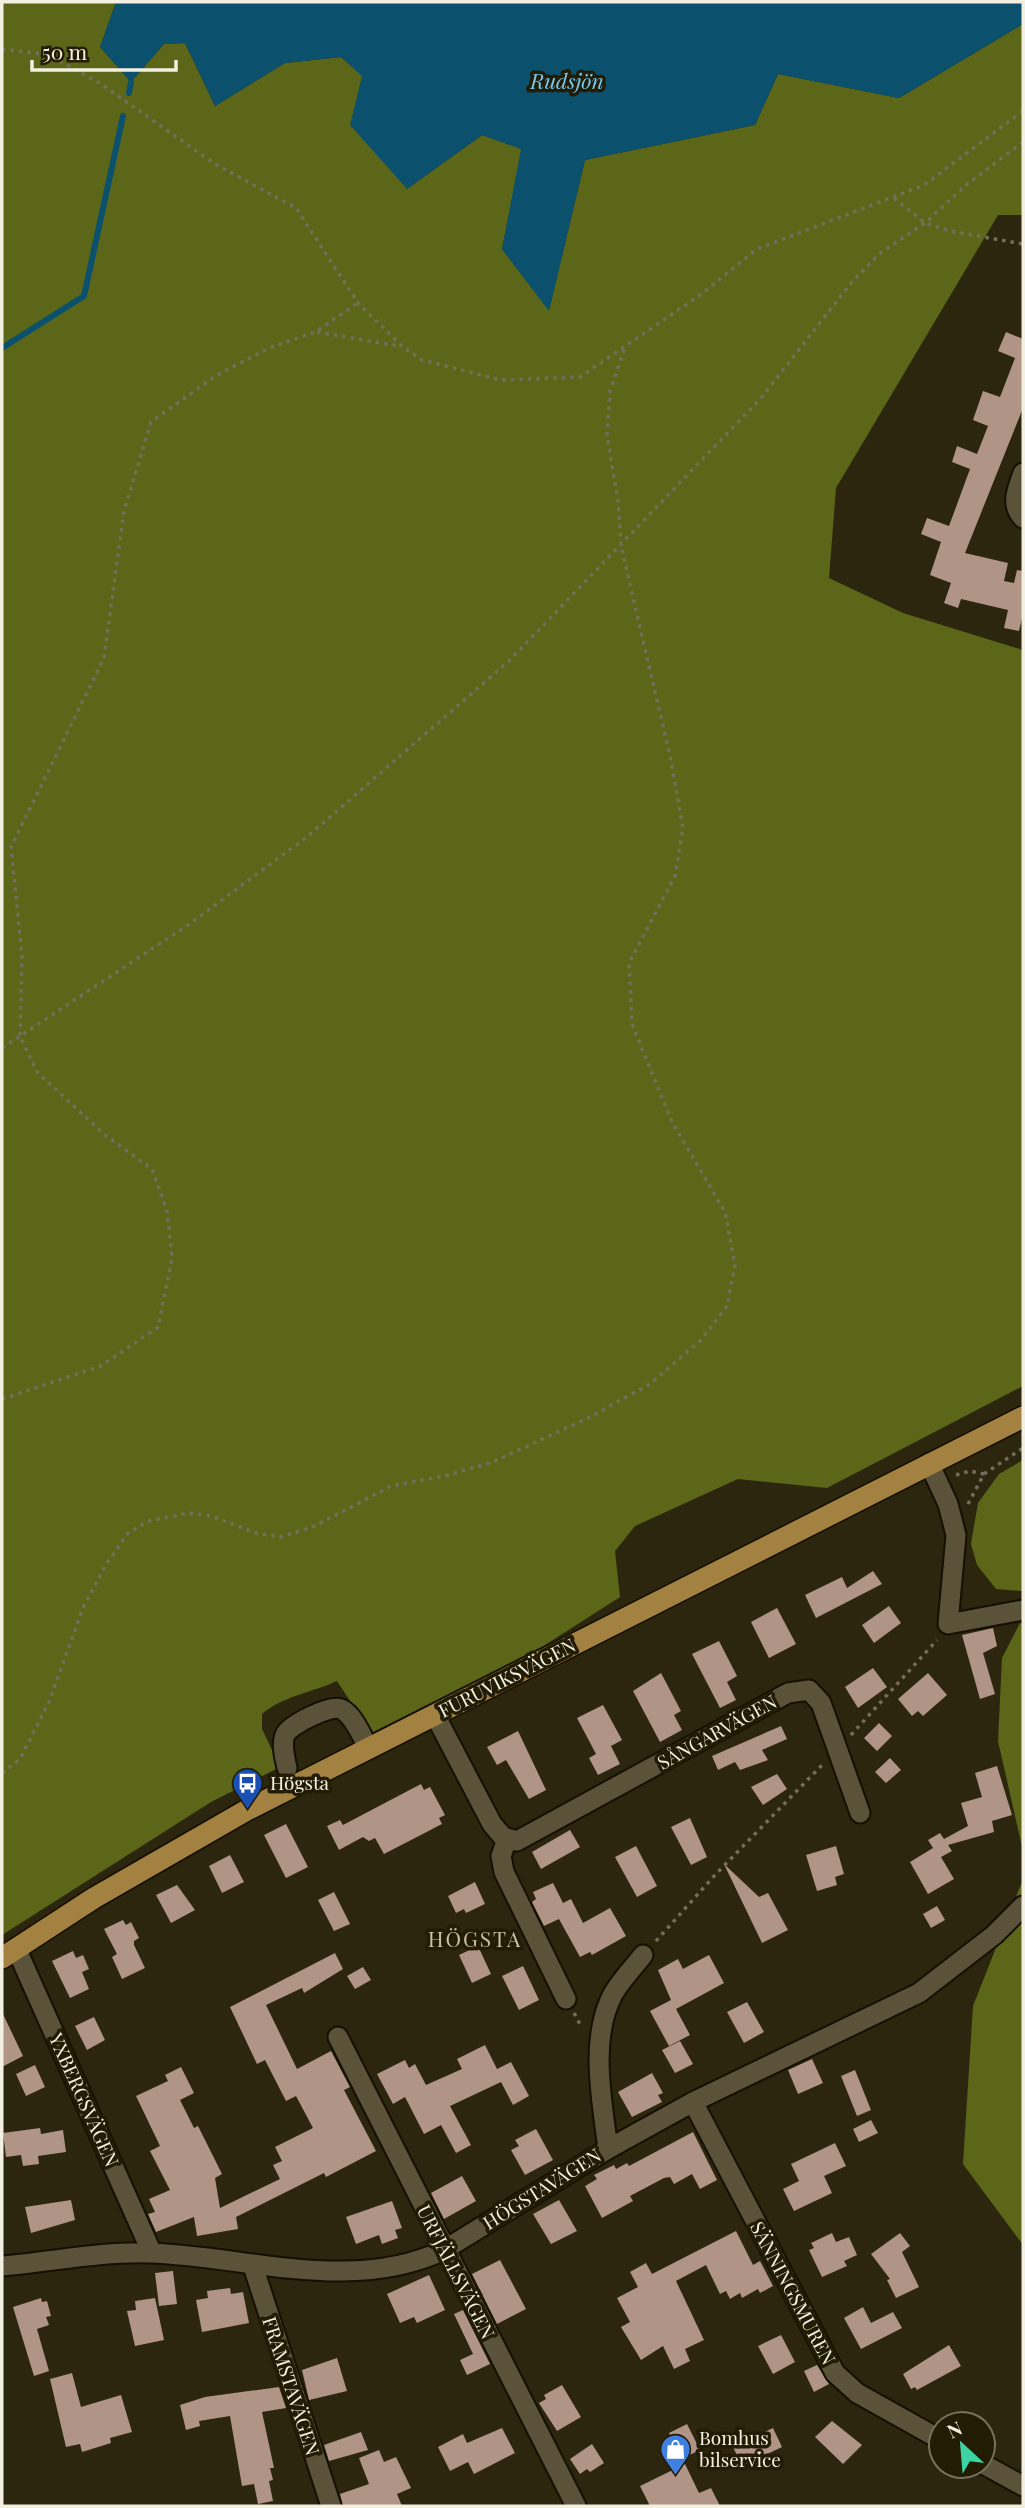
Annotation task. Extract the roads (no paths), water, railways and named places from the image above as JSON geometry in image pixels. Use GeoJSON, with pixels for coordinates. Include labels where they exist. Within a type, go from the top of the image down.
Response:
{"type":"FeatureCollection","features":[{"type":"Feature","properties":{"kind":"main road","name":"FURUVIKSVÄGEN"},"geometry":{"type":"LineString","coordinates":[[9,1953],[163,1857],[247,1810],[435,1715],[933,1472],[1023,1417]]}},
{"type":"Feature","properties":{"kind":"street"},"geometry":{"type":"LineString","coordinates":[[1023,473],[1015,500],[1016,509],[1023,518]]}},
{"type":"Feature","properties":{"kind":"street"},"geometry":{"type":"LineString","coordinates":[[933,1472],[948,1504],[956,1535],[948,1624],[1023,1610]]}},
{"type":"Feature","properties":{"kind":"street","name":"SÅNGARVÄGEN"},"geometry":{"type":"LineString","coordinates":[[507,1839],[517,1841],[533,1835],[793,1690],[809,1690],[817,1697],[860,1813]]}},
{"type":"Feature","properties":{"kind":"street"},"geometry":{"type":"LineString","coordinates":[[287,1768],[283,1743],[285,1734],[290,1728],[329,1708],[343,1709],[369,1749]]}},
{"type":"Feature","properties":{"kind":"street"},"geometry":{"type":"LineString","coordinates":[[435,1715],[492,1824],[507,1839],[501,1857],[504,1872],[566,1999]]}},
{"type":"Feature","properties":{"kind":"street","name":"HÖGSTAVÄGEN"},"geometry":{"type":"LineString","coordinates":[[2,2266],[152,2253],[253,2266],[383,2269],[416,2262],[444,2250],[608,2148],[693,2102],[919,1993],[994,1935],[1023,1906]]}},
{"type":"Feature","properties":{"kind":"street","name":"YXBERGSVÄGEN"},"geometry":{"type":"LineString","coordinates":[[9,1953],[152,2253]]}},
{"type":"Feature","properties":{"kind":"street"},"geometry":{"type":"LineString","coordinates":[[608,2148],[601,2072],[604,2016],[618,1986],[643,1955]]}},
{"type":"Feature","properties":{"kind":"street","name":"URFJÄLLSVÄGEN"},"geometry":{"type":"LineString","coordinates":[[338,2037],[576,2506]]}},
{"type":"Feature","properties":{"kind":"street","name":"SÄNNINGSMUREN"},"geometry":{"type":"LineString","coordinates":[[693,2102],[835,2373],[857,2393],[927,2432]]}},
{"type":"Feature","properties":{"kind":"street","name":"FRAMSTAVÄGEN"},"geometry":{"type":"LineString","coordinates":[[253,2266],[331,2506]]}},
{"type":"Feature","properties":{"kind":"street"},"geometry":{"type":"LineString","coordinates":[[997,2472],[1023,2486]]}},
{"type":"Feature","properties":{"kind":"water","name":"Rudsjön"},"geometry":{"type":"Polygon","coordinates":[[[116,2],[1023,2],[1023,24],[899,98],[778,74],[755,125],[585,160],[549,311],[502,249],[521,149],[482,135],[407,189],[350,125],[362,76],[341,57],[285,63],[215,106],[185,43],[164,44],[131,82],[100,47],[116,2]]]}},
{"type":"Feature","properties":{"kind":"waterway"},"geometry":{"type":"LineString","coordinates":[[129,93],[131,82]]}},
{"type":"Feature","properties":{"kind":"waterway"},"geometry":{"type":"LineString","coordinates":[[2,348],[84,296],[123,116]]}},
{"type":"Feature","properties":{"kind":"place","name":"Högsta"},"geometry":{"type":"Point","coordinates":[247,1810]}},
{"type":"Feature","properties":{"kind":"place","name":"Bomhus bilservice"},"geometry":{"type":"Point","coordinates":[676,2476]}},
{"type":"Feature","properties":{"kind":"district","name":"HÖGSTA"},"geometry":{"type":"Point","coordinates":[475,1940]}}]}
